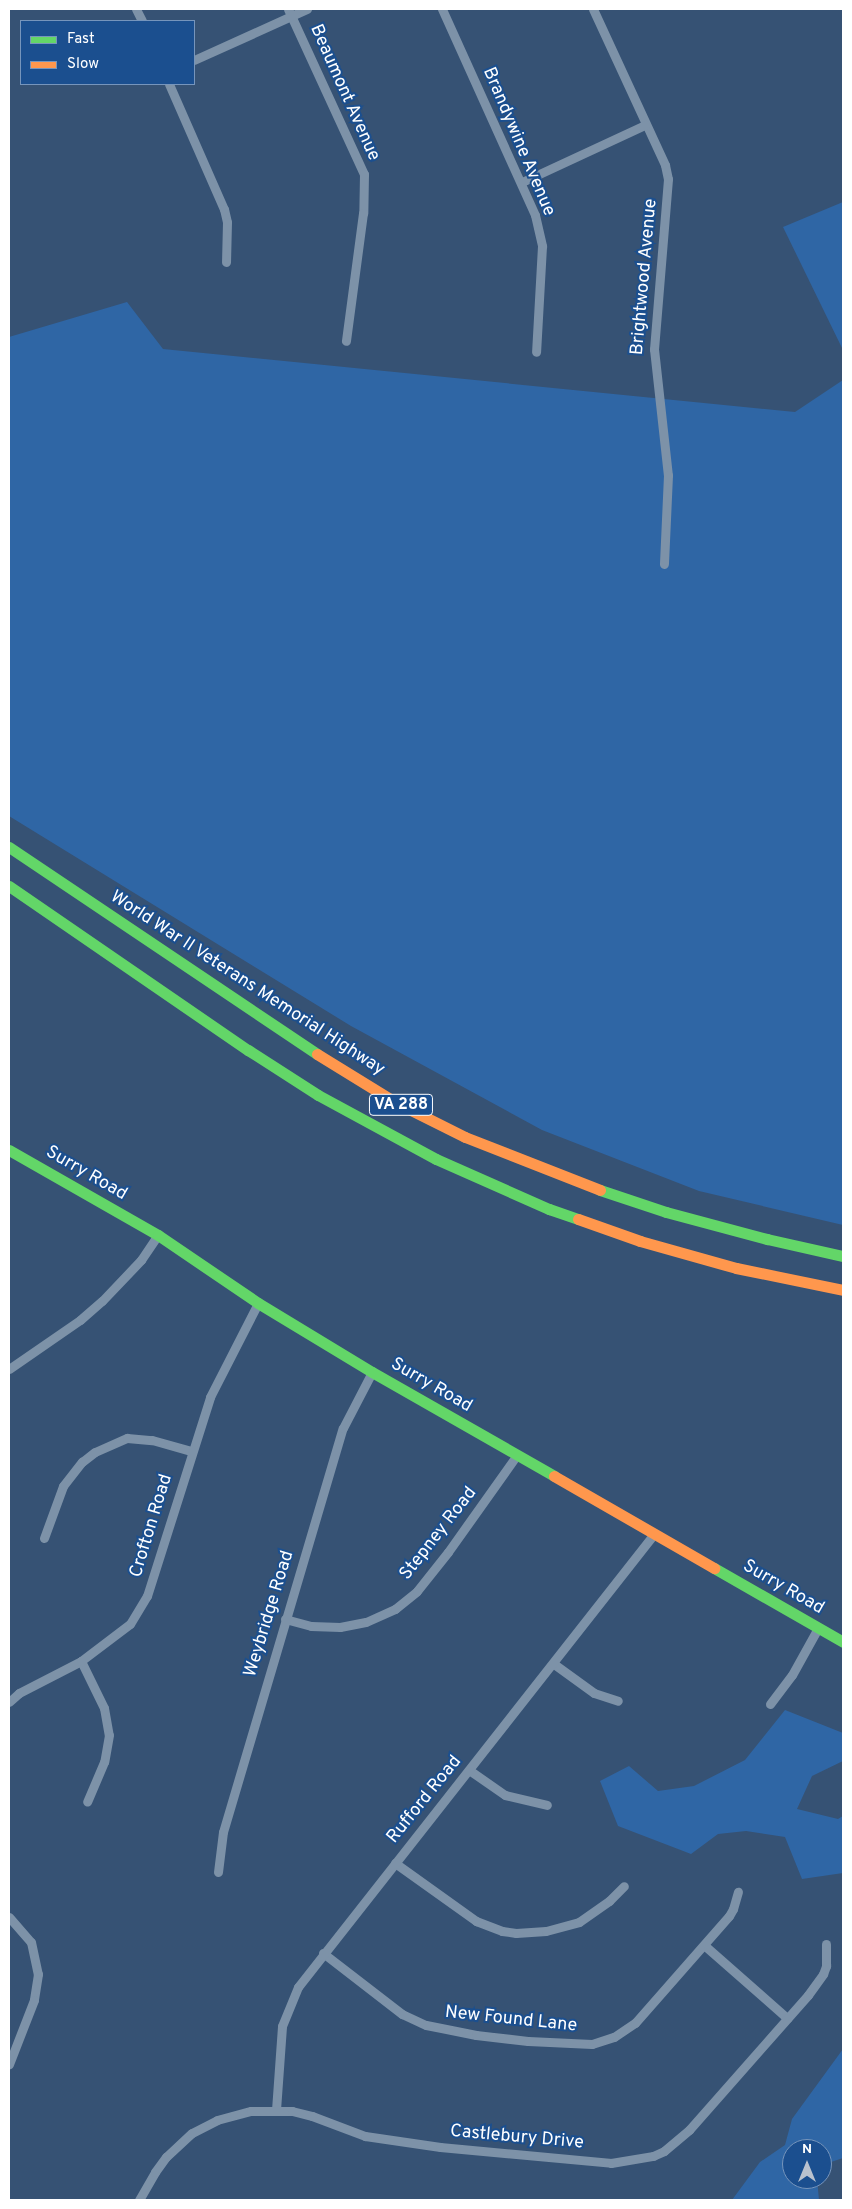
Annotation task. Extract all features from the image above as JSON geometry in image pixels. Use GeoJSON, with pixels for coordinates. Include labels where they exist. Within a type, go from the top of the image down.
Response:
{"type":"FeatureCollection","features":[{"type":"Feature","properties":{"kind":"main road","name":"World War II Veterans Memorial Highway"},"geometry":{"type":"LineString","coordinates":[[9,847],[306,1048],[395,1102],[465,1137],[587,1185],[666,1212],[767,1240],[843,1256]]}},
{"type":"Feature","properties":{"kind":"main road","name":"VA 288"},"geometry":{"type":"LineString","coordinates":[[9,886],[318,1095],[436,1159],[549,1209],[640,1241],[736,1268],[843,1290]]}},
{"type":"Feature","properties":{"kind":"main road","name":"Surry Road"},"geometry":{"type":"LineString","coordinates":[[10,1153],[158,1235],[258,1303],[372,1372],[843,1642]]}},
{"type":"Feature","properties":{"kind":"street"},"geometry":{"type":"LineString","coordinates":[[195,60],[290,12],[307,9]]}},
{"type":"Feature","properties":{"kind":"street","name":"Brandywine Avenue"},"geometry":{"type":"LineString","coordinates":[[442,9],[522,182],[535,215],[542,246],[536,352]]}},
{"type":"Feature","properties":{"kind":"street","name":"Brightwood Avenue"},"geometry":{"type":"LineString","coordinates":[[594,9],[664,165],[668,190],[654,349],[668,474],[664,564]]}},
{"type":"Feature","properties":{"kind":"street","name":"Beaumont Avenue"},"geometry":{"type":"LineString","coordinates":[[290,12],[364,174],[363,214],[346,341]]}},
{"type":"Feature","properties":{"kind":"street"},"geometry":{"type":"LineString","coordinates":[[170,85],[224,210],[226,222],[226,262]]}},
{"type":"Feature","properties":{"kind":"street"},"geometry":{"type":"LineString","coordinates":[[522,182],[646,125]]}},
{"type":"Feature","properties":{"kind":"street"},"geometry":{"type":"LineString","coordinates":[[9,1369],[80,1320],[102,1301],[141,1260],[158,1235]]}},
{"type":"Feature","properties":{"kind":"street","name":"Crofton Road"},"geometry":{"type":"LineString","coordinates":[[9,1702],[19,1694],[81,1660],[130,1624],[147,1596],[210,1397],[258,1303]]}},
{"type":"Feature","properties":{"kind":"street","name":"Weybridge Road"},"geometry":{"type":"LineString","coordinates":[[218,1872],[223,1832],[343,1428],[372,1372]]}},
{"type":"Feature","properties":{"kind":"street"},"geometry":{"type":"LineString","coordinates":[[44,1538],[63,1486],[82,1462],[95,1452],[119,1440],[139,1438],[192,1451]]}},
{"type":"Feature","properties":{"kind":"street","name":"Stepney Road"},"geometry":{"type":"LineString","coordinates":[[286,1619],[311,1626],[340,1627],[366,1622],[401,1604],[417,1591],[448,1552],[517,1456]]}},
{"type":"Feature","properties":{"kind":"street","name":"Rufford Road"},"geometry":{"type":"LineString","coordinates":[[276,2110],[282,2026],[298,1987],[322,1954],[554,1664],[654,1534]]}},
{"type":"Feature","properties":{"kind":"street"},"geometry":{"type":"LineString","coordinates":[[770,1704],[792,1675],[818,1628]]}},
{"type":"Feature","properties":{"kind":"street"},"geometry":{"type":"LineString","coordinates":[[81,1660],[104,1708],[109,1735],[104,1762],[87,1802]]}},
{"type":"Feature","properties":{"kind":"street"},"geometry":{"type":"LineString","coordinates":[[554,1664],[594,1693],[618,1701]]}},
{"type":"Feature","properties":{"kind":"street"},"geometry":{"type":"LineString","coordinates":[[470,1770],[505,1795],[547,1805]]}},
{"type":"Feature","properties":{"kind":"street"},"geometry":{"type":"LineString","coordinates":[[395,1863],[476,1921],[495,1929],[516,1933],[546,1931],[579,1922],[609,1901],[624,1886]]}},
{"type":"Feature","properties":{"kind":"street","name":"New Found Lane"},"geometry":{"type":"LineString","coordinates":[[322,1954],[402,2014],[426,2025],[476,2036],[581,2045],[603,2041],[635,2023],[733,1909],[738,1892]]}},
{"type":"Feature","properties":{"kind":"street"},"geometry":{"type":"LineString","coordinates":[[9,1918],[31,1942],[38,1974],[34,2000],[9,2064]]}},
{"type":"Feature","properties":{"kind":"street","name":"Castlebury Drive"},"geometry":{"type":"LineString","coordinates":[[139,2200],[166,2157],[192,2133],[217,2120],[234,2114],[276,2110],[312,2116],[365,2136],[383,2140],[612,2163],[653,2156],[676,2141],[702,2115],[823,1974],[828,1955],[826,1944]]}},
{"type":"Feature","properties":{"kind":"street"},"geometry":{"type":"LineString","coordinates":[[704,1945],[787,2018]]}},
{"type":"Feature","properties":{"kind":"shaded area"},"geometry":{"type":"Polygon","coordinates":[[[843,202],[843,350],[783,227],[843,202]]]}},
{"type":"Feature","properties":{"kind":"shaded area"},"geometry":{"type":"Polygon","coordinates":[[[127,302],[163,349],[795,412],[843,380],[843,1225],[699,1191],[542,1130],[351,1026],[9,816],[9,337],[127,302]]]}},
{"type":"Feature","properties":{"kind":"shaded area"},"geometry":{"type":"Polygon","coordinates":[[[785,1710],[843,1733],[843,1761],[812,1776],[797,1809],[838,1819],[843,1816],[843,1873],[802,1879],[785,1837],[746,1831],[718,1834],[691,1854],[618,1826],[600,1781],[629,1766],[658,1791],[694,1786],[745,1760],[785,1710]]]}},
{"type":"Feature","properties":{"kind":"shaded area"},"geometry":{"type":"Polygon","coordinates":[[[843,2049],[843,2158],[832,2162],[832,2139],[787,2139],[792,2119],[843,2049]]]}},
{"type":"Feature","properties":{"kind":"shaded area"},"geometry":{"type":"Polygon","coordinates":[[[782,2147],[782,2189],[818,2189],[819,2200],[732,2200],[760,2162],[782,2147]]]}},
{"type":"Feature","properties":{"kind":"traffic: fast"},"geometry":{"type":"LineString","coordinates":[[9,847],[317,1054]]}},
{"type":"Feature","properties":{"kind":"traffic: fast"},"geometry":{"type":"LineString","coordinates":[[9,886],[248,1050],[318,1095],[436,1159],[549,1209],[578,1219]]}},
{"type":"Feature","properties":{"kind":"traffic: fast"},"geometry":{"type":"LineString","coordinates":[[9,1150],[158,1235],[258,1303],[372,1372],[554,1476]]}},
{"type":"Feature","properties":{"kind":"traffic: fast"},"geometry":{"type":"LineString","coordinates":[[600,1190],[666,1212],[767,1239],[843,1256]]}},
{"type":"Feature","properties":{"kind":"traffic: fast"},"geometry":{"type":"LineString","coordinates":[[714,1568],[843,1642]]}},
{"type":"Feature","properties":{"kind":"traffic: slow"},"geometry":{"type":"LineString","coordinates":[[317,1054],[395,1102],[465,1137],[600,1190]]}},
{"type":"Feature","properties":{"kind":"traffic: slow"},"geometry":{"type":"LineString","coordinates":[[578,1219],[640,1241],[736,1268],[843,1290]]}},
{"type":"Feature","properties":{"kind":"traffic: slow"},"geometry":{"type":"LineString","coordinates":[[554,1476],[714,1568]]}}]}
